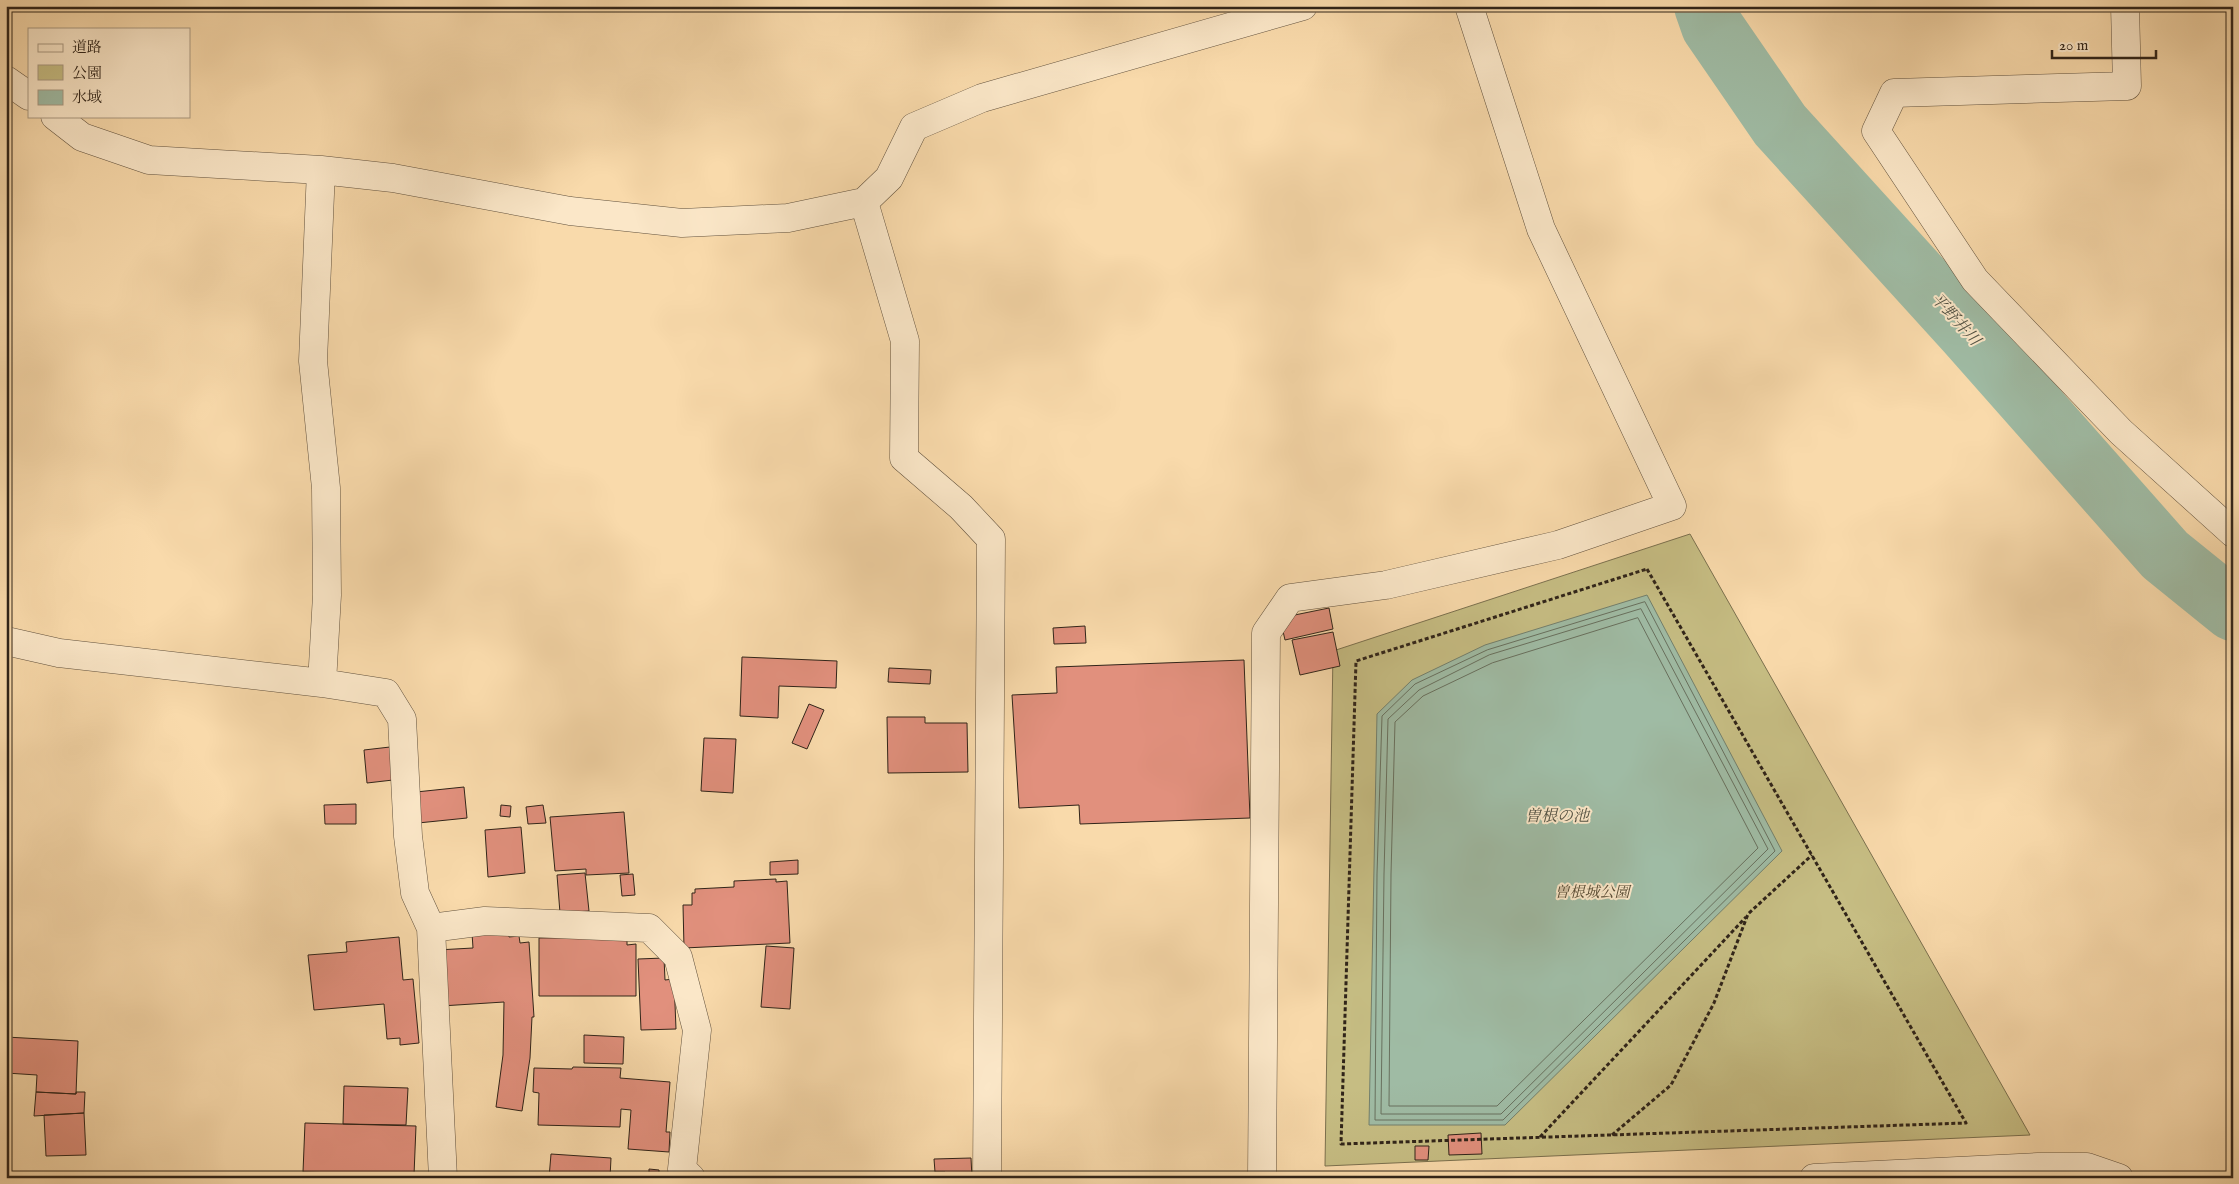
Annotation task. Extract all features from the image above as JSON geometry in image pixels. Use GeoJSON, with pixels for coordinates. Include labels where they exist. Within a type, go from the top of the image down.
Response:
{"type":"FeatureCollection","features":[{"type":"Feature","properties":{"kind":"street"},"geometry":{"type":"LineString","coordinates":[[57,118],[82,137],[149,160],[321,170],[393,178],[570,211],[682,223],[788,218],[864,202],[889,178],[914,127],[982,98],[1303,6]]}},
{"type":"Feature","properties":{"kind":"street"},"geometry":{"type":"LineString","coordinates":[[1262,1178],[1266,633],[1290,598],[1386,585],[1558,545],[1672,506],[1540,229],[1469,6]]}},
{"type":"Feature","properties":{"kind":"street"},"geometry":{"type":"LineString","coordinates":[[2125,6],[2127,86],[1894,93],[1876,131],[1975,280],[2121,432],[2233,533]]}},
{"type":"Feature","properties":{"kind":"street"},"geometry":{"type":"LineString","coordinates":[[6,80],[28,95]]}},
{"type":"Feature","properties":{"kind":"street"},"geometry":{"type":"LineString","coordinates":[[321,170],[313,361],[326,488],[327,595],[322,683]]}},
{"type":"Feature","properties":{"kind":"street"},"geometry":{"type":"LineString","coordinates":[[864,202],[905,341],[904,458],[961,507],[991,539],[987,1178]]}},
{"type":"Feature","properties":{"kind":"street"},"geometry":{"type":"LineString","coordinates":[[6,641],[59,654],[322,683],[386,693],[402,719],[408,836],[415,893],[430,928],[443,1178]]}},
{"type":"Feature","properties":{"kind":"street"},"geometry":{"type":"LineString","coordinates":[[430,928],[484,921],[649,928],[678,957],[697,1030],[682,1169],[691,1178]]}},
{"type":"Feature","properties":{"kind":"street"},"geometry":{"type":"LineString","coordinates":[[1814,1178],[2038,1167],[2090,1172],[2119,1178]]}},
{"type":"Feature","properties":{"kind":"path"},"geometry":{"type":"LineString","coordinates":[[1647,569],[1812,855],[1966,1123],[1341,1144],[1356,662],[1647,569]]}},
{"type":"Feature","properties":{"kind":"path"},"geometry":{"type":"LineString","coordinates":[[1540,1137],[1748,914],[1812,855]]}},
{"type":"Feature","properties":{"kind":"path"},"geometry":{"type":"LineString","coordinates":[[1612,1135],[1671,1085],[1714,1003],[1748,914]]}},
{"type":"Feature","properties":{"kind":"green space","name":"曽根城公園"},"geometry":{"type":"Polygon","coordinates":[[[1690,534],[2030,1135],[1325,1166],[1333,651],[1690,534]]]}},
{"type":"Feature","properties":{"kind":"water","name":"曽根の池"},"geometry":{"type":"Polygon","coordinates":[[[1647,595],[1782,851],[1505,1125],[1369,1125],[1377,714],[1412,680],[1485,645],[1647,595]]]}},
{"type":"Feature","properties":{"kind":"building"},"geometry":{"type":"Polygon","coordinates":[[[1329,608],[1333,629],[1285,640],[1280,618],[1329,608]]]}},
{"type":"Feature","properties":{"kind":"building"},"geometry":{"type":"Polygon","coordinates":[[[1085,626],[1086,643],[1054,644],[1053,628],[1085,626]]]}},
{"type":"Feature","properties":{"kind":"building"},"geometry":{"type":"Polygon","coordinates":[[[1333,632],[1340,666],[1300,675],[1292,640],[1333,632]]]}},
{"type":"Feature","properties":{"kind":"building"},"geometry":{"type":"Polygon","coordinates":[[[742,657],[837,661],[836,688],[779,686],[778,718],[740,716],[742,657]]]}},
{"type":"Feature","properties":{"kind":"building"},"geometry":{"type":"Polygon","coordinates":[[[1244,660],[1250,818],[1080,824],[1079,805],[1019,808],[1012,695],[1057,693],[1056,667],[1244,660]]]}},
{"type":"Feature","properties":{"kind":"building"},"geometry":{"type":"Polygon","coordinates":[[[889,668],[931,670],[930,684],[888,682],[889,668]]]}},
{"type":"Feature","properties":{"kind":"building"},"geometry":{"type":"Polygon","coordinates":[[[809,704],[824,710],[807,749],[792,743],[809,704]]]}},
{"type":"Feature","properties":{"kind":"building"},"geometry":{"type":"Polygon","coordinates":[[[887,717],[925,717],[925,723],[967,723],[968,772],[888,773],[887,717]]]}},
{"type":"Feature","properties":{"kind":"building"},"geometry":{"type":"Polygon","coordinates":[[[704,738],[736,739],[733,793],[701,791],[704,738]]]}},
{"type":"Feature","properties":{"kind":"building"},"geometry":{"type":"Polygon","coordinates":[[[390,747],[393,780],[367,783],[364,750],[390,747]]]}},
{"type":"Feature","properties":{"kind":"building"},"geometry":{"type":"Polygon","coordinates":[[[464,787],[467,818],[418,823],[416,792],[464,787]]]}},
{"type":"Feature","properties":{"kind":"building"},"geometry":{"type":"Polygon","coordinates":[[[356,804],[356,824],[325,824],[324,805],[356,804]]]}},
{"type":"Feature","properties":{"kind":"building"},"geometry":{"type":"Polygon","coordinates":[[[501,805],[511,806],[510,817],[500,816],[501,805]]]}},
{"type":"Feature","properties":{"kind":"building"},"geometry":{"type":"Polygon","coordinates":[[[543,805],[546,823],[528,824],[526,807],[543,805]]]}},
{"type":"Feature","properties":{"kind":"building"},"geometry":{"type":"Polygon","coordinates":[[[624,812],[629,873],[586,875],[586,869],[555,871],[550,817],[624,812]]]}},
{"type":"Feature","properties":{"kind":"building"},"geometry":{"type":"Polygon","coordinates":[[[521,827],[525,873],[488,877],[485,830],[521,827]]]}},
{"type":"Feature","properties":{"kind":"building"},"geometry":{"type":"Polygon","coordinates":[[[798,860],[798,874],[770,875],[770,862],[798,860]]]}},
{"type":"Feature","properties":{"kind":"building"},"geometry":{"type":"Polygon","coordinates":[[[585,873],[589,911],[560,913],[557,875],[585,873]]]}},
{"type":"Feature","properties":{"kind":"building"},"geometry":{"type":"Polygon","coordinates":[[[633,874],[635,895],[622,896],[620,875],[633,874]]]}},
{"type":"Feature","properties":{"kind":"building"},"geometry":{"type":"Polygon","coordinates":[[[776,879],[776,882],[787,881],[790,943],[684,948],[683,905],[692,905],[692,893],[695,893],[695,889],[734,887],[734,881],[776,879]]]}},
{"type":"Feature","properties":{"kind":"building"},"geometry":{"type":"Polygon","coordinates":[[[509,931],[509,937],[519,936],[520,943],[529,942],[534,1017],[532,1017],[530,1058],[522,1111],[496,1107],[503,1055],[504,1002],[441,1006],[437,950],[473,948],[472,933],[509,931]]]}},
{"type":"Feature","properties":{"kind":"building"},"geometry":{"type":"Polygon","coordinates":[[[399,937],[403,980],[413,979],[419,1043],[400,1045],[400,1038],[387,1039],[384,1004],[314,1010],[308,955],[347,952],[346,942],[399,937]]]}},
{"type":"Feature","properties":{"kind":"building"},"geometry":{"type":"Polygon","coordinates":[[[627,937],[627,945],[636,944],[636,996],[539,996],[539,938],[627,937]]]}},
{"type":"Feature","properties":{"kind":"building"},"geometry":{"type":"Polygon","coordinates":[[[766,946],[794,948],[790,1009],[761,1007],[766,946]]]}},
{"type":"Feature","properties":{"kind":"building"},"geometry":{"type":"Polygon","coordinates":[[[664,958],[665,980],[674,979],[676,1029],[641,1030],[638,959],[664,958]]]}},
{"type":"Feature","properties":{"kind":"building"},"geometry":{"type":"Polygon","coordinates":[[[584,1035],[624,1037],[623,1064],[584,1063],[584,1035]]]}},
{"type":"Feature","properties":{"kind":"building"},"geometry":{"type":"Polygon","coordinates":[[[6,1037],[78,1041],[76,1094],[36,1092],[37,1075],[6,1073],[6,1037]]]}},
{"type":"Feature","properties":{"kind":"building"},"geometry":{"type":"Polygon","coordinates":[[[573,1067],[621,1068],[620,1078],[670,1082],[666,1132],[670,1132],[669,1152],[628,1149],[631,1110],[621,1109],[620,1127],[538,1125],[539,1093],[533,1092],[534,1068],[572,1069],[573,1067]]]}},
{"type":"Feature","properties":{"kind":"building"},"geometry":{"type":"Polygon","coordinates":[[[344,1086],[408,1088],[406,1125],[343,1124],[344,1086]]]}},
{"type":"Feature","properties":{"kind":"building"},"geometry":{"type":"Polygon","coordinates":[[[36,1092],[76,1094],[76,1092],[85,1092],[84,1113],[34,1116],[36,1092]]]}},
{"type":"Feature","properties":{"kind":"building"},"geometry":{"type":"Polygon","coordinates":[[[84,1113],[86,1155],[46,1156],[44,1115],[84,1113]]]}},
{"type":"Feature","properties":{"kind":"building"},"geometry":{"type":"Polygon","coordinates":[[[305,1123],[416,1126],[414,1175],[303,1172],[305,1123]]]}},
{"type":"Feature","properties":{"kind":"building"},"geometry":{"type":"Polygon","coordinates":[[[1481,1133],[1482,1154],[1449,1155],[1448,1135],[1481,1133]]]}},
{"type":"Feature","properties":{"kind":"building"},"geometry":{"type":"Polygon","coordinates":[[[1415,1146],[1429,1146],[1428,1160],[1415,1160],[1415,1146]]]}},
{"type":"Feature","properties":{"kind":"building"},"geometry":{"type":"Polygon","coordinates":[[[551,1154],[611,1158],[610,1178],[549,1178],[551,1154]]]}},
{"type":"Feature","properties":{"kind":"building"},"geometry":{"type":"Polygon","coordinates":[[[971,1158],[972,1178],[945,1178],[945,1172],[935,1172],[934,1159],[971,1158]]]}},
{"type":"Feature","properties":{"kind":"building"},"geometry":{"type":"Polygon","coordinates":[[[649,1169],[659,1170],[659,1178],[649,1178],[649,1169]]]}},
{"type":"Feature","properties":{"kind":"waterway","name":"平野井川"},"geometry":{"type":"LineString","coordinates":[[1705,6],[1712,26],[1780,125],[1967,331],[2165,555],[2233,610]]}}]}
